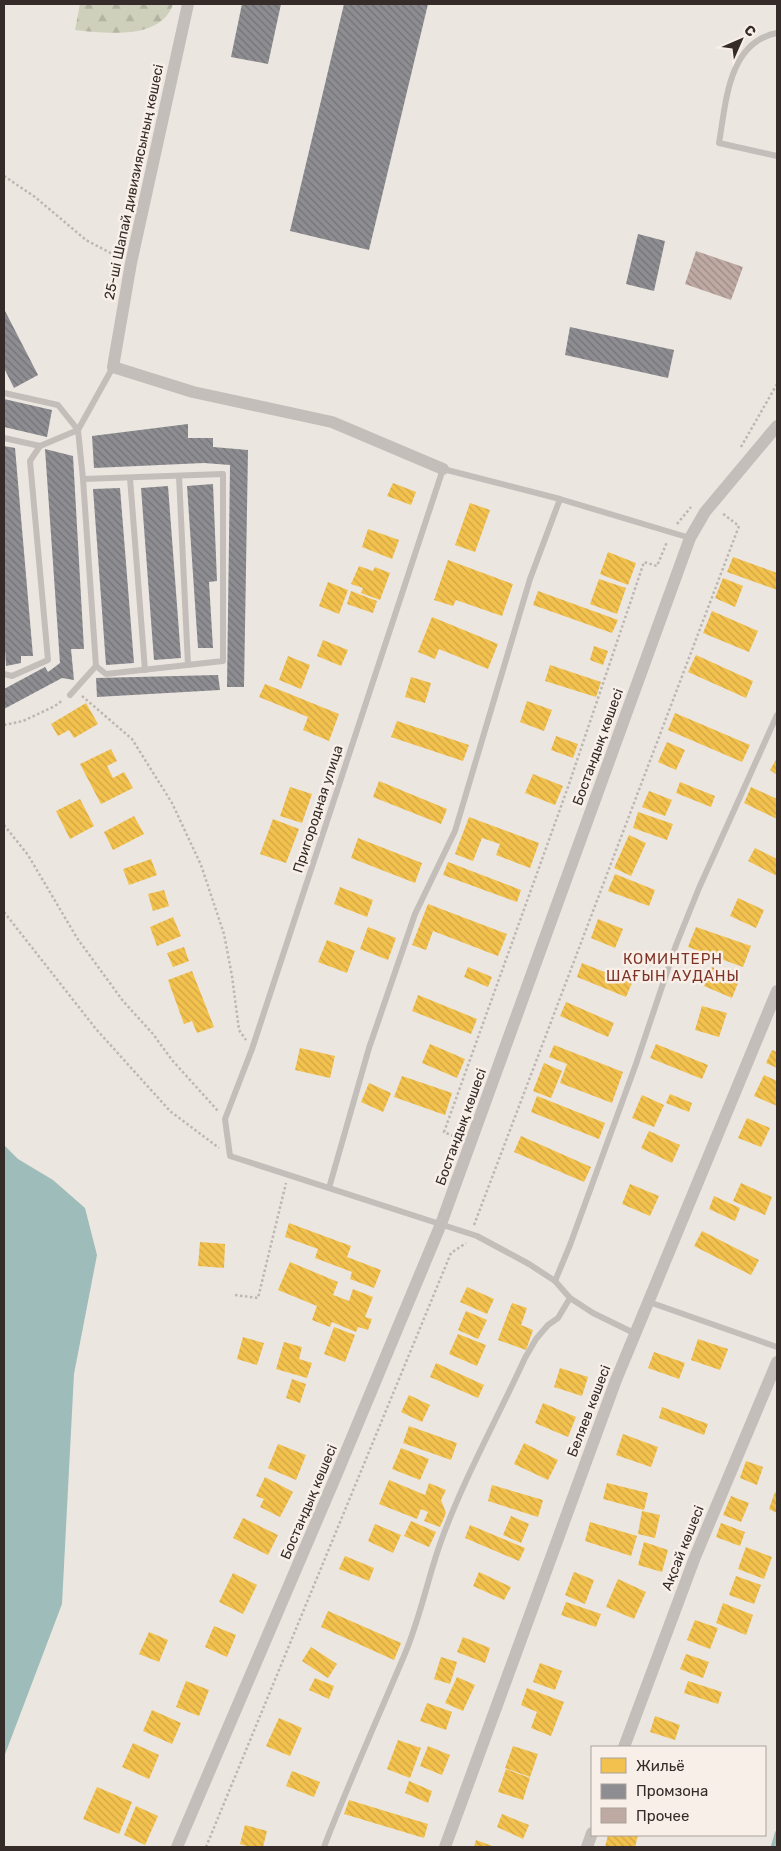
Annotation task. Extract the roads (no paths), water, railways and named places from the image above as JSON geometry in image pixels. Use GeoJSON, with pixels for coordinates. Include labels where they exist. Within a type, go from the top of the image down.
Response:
{"type":"FeatureCollection","features":[{"type":"Feature","properties":{"kind":"street","name":"25-ші Шапай дивизиясының көшесі"},"geometry":{"type":"LineString","coordinates":[[113,367],[130,263],[188,4]]}},
{"type":"Feature","properties":{"kind":"street"},"geometry":{"type":"LineString","coordinates":[[113,367],[194,392],[332,422],[442,469]]}},
{"type":"Feature","properties":{"kind":"street","name":"Бостандық көшесі"},"geometry":{"type":"LineString","coordinates":[[176,1847],[334,1481],[442,1224],[690,538],[711,504],[777,426]]}},
{"type":"Feature","properties":{"kind":"street","name":"Беляев көшесі"},"geometry":{"type":"LineString","coordinates":[[445,1847],[613,1390],[777,991]]}},
{"type":"Feature","properties":{"kind":"street","name":"Ақсай көшесі"},"geometry":{"type":"LineString","coordinates":[[624,1746],[695,1557],[777,1362]]}},
{"type":"Feature","properties":{"kind":"lane"},"geometry":{"type":"LineString","coordinates":[[777,34],[761,38],[752,45],[742,56],[734,71],[728,89],[720,143],[777,156]]}},
{"type":"Feature","properties":{"kind":"lane"},"geometry":{"type":"LineString","coordinates":[[4,674],[12,676],[48,660],[30,461],[40,446],[78,430],[113,367]]}},
{"type":"Feature","properties":{"kind":"lane"},"geometry":{"type":"LineString","coordinates":[[4,392],[58,405],[78,430],[96,666],[70,695]]}},
{"type":"Feature","properties":{"kind":"lane"},"geometry":{"type":"LineString","coordinates":[[4,438],[40,446]]}},
{"type":"Feature","properties":{"kind":"lane"},"geometry":{"type":"LineString","coordinates":[[442,469],[560,499],[690,538]]}},
{"type":"Feature","properties":{"kind":"lane","name":"Пригородная улица"},"geometry":{"type":"LineString","coordinates":[[329,1188],[230,1156],[225,1119],[252,1049],[442,469]]}},
{"type":"Feature","properties":{"kind":"lane"},"geometry":{"type":"LineString","coordinates":[[83,480],[223,474],[223,661],[106,674],[96,666]]}},
{"type":"Feature","properties":{"kind":"lane"},"geometry":{"type":"LineString","coordinates":[[179,476],[188,665]]}},
{"type":"Feature","properties":{"kind":"lane"},"geometry":{"type":"LineString","coordinates":[[130,478],[145,670]]}},
{"type":"Feature","properties":{"kind":"lane"},"geometry":{"type":"LineString","coordinates":[[560,499],[530,579],[455,831],[415,914],[369,1048],[329,1188],[471,1234],[529,1264],[555,1281],[570,1298],[593,1313],[636,1334]]}},
{"type":"Feature","properties":{"kind":"lane"},"geometry":{"type":"LineString","coordinates":[[555,1281],[633,1073],[676,945],[699,888],[777,715]]}},
{"type":"Feature","properties":{"kind":"lane"},"geometry":{"type":"LineString","coordinates":[[324,1847],[349,1782],[405,1654],[425,1599],[440,1544],[464,1488],[525,1358],[548,1325],[558,1318],[570,1298]]}},
{"type":"Feature","properties":{"kind":"lane"},"geometry":{"type":"LineString","coordinates":[[649,1302],[777,1347]]}},
{"type":"Feature","properties":{"kind":"water"},"geometry":{"type":"Polygon","coordinates":[[[4,1145],[18,1159],[53,1180],[85,1208],[97,1255],[74,1374],[62,1604],[4,1757],[4,1145]]]}},
{"type":"Feature","properties":{"kind":"waterway"},"geometry":{"type":"LineString","coordinates":[[773,1847],[777,1833]]}},
{"type":"Feature","properties":{"kind":"district","name":"КОМИНТЕРН ШАҒЫН АУДАНЫ"},"geometry":{"type":"Point","coordinates":[673,968]}}]}
